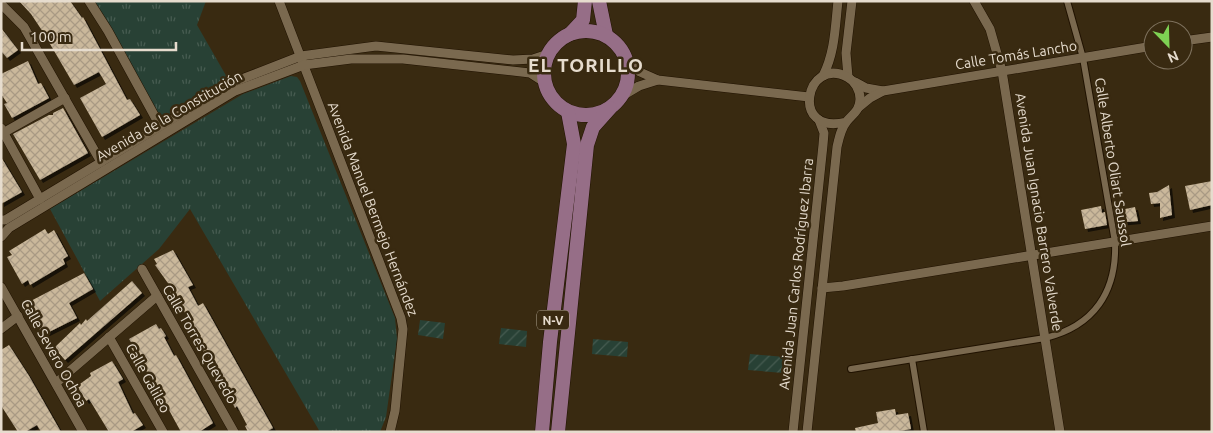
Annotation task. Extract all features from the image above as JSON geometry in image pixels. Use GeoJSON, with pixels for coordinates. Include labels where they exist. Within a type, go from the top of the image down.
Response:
{"type":"FeatureCollection","features":[{"type":"Feature","properties":{"kind":"main road"},"geometry":{"type":"LineString","coordinates":[[585,1],[583,20],[570,34],[557,42],[548,54],[545,62],[544,82],[549,94],[557,104],[568,112],[582,115],[596,114],[610,108]]}},
{"type":"Feature","properties":{"kind":"main road"},"geometry":{"type":"LineString","coordinates":[[599,1],[606,35]]}},
{"type":"Feature","properties":{"kind":"main road"},"geometry":{"type":"LineString","coordinates":[[558,432],[587,145],[593,127],[622,96],[627,84],[628,70],[626,58],[618,45],[606,35],[586,30],[570,34]]}},
{"type":"Feature","properties":{"kind":"main road","name":"N-V"},"geometry":{"type":"LineString","coordinates":[[542,432],[574,144],[568,112]]}},
{"type":"Feature","properties":{"kind":"street"},"geometry":{"type":"LineString","coordinates":[[89,1],[108,31],[160,126]]}},
{"type":"Feature","properties":{"kind":"street","name":"Avenida Manuel Bermejo Hernández"},"geometry":{"type":"LineString","coordinates":[[279,1],[401,318],[403,328],[395,411],[390,432]]}},
{"type":"Feature","properties":{"kind":"street"},"geometry":{"type":"LineString","coordinates":[[824,76],[832,52],[838,1]]}},
{"type":"Feature","properties":{"kind":"street"},"geometry":{"type":"LineString","coordinates":[[851,79],[833,73],[815,82],[810,90],[810,106],[820,120],[835,125],[846,122],[859,107],[858,89],[851,79],[846,54],[852,1]]}},
{"type":"Feature","properties":{"kind":"street","name":"Avenida Juan Ignacio Barrero Valverde"},"geometry":{"type":"LineString","coordinates":[[974,1],[990,30],[1002,71],[1060,432]]}},
{"type":"Feature","properties":{"kind":"street","name":"Calle Alberto Oliart Saussol"},"geometry":{"type":"LineString","coordinates":[[851,369],[1063,334],[1077,326],[1094,312],[1106,294],[1111,280],[1115,242],[1083,58],[1067,1]]}},
{"type":"Feature","properties":{"kind":"street"},"geometry":{"type":"LineString","coordinates":[[1,4],[24,27],[101,162]]}},
{"type":"Feature","properties":{"kind":"street"},"geometry":{"type":"LineString","coordinates":[[1193,40],[1212,37]]}},
{"type":"Feature","properties":{"kind":"street","name":"Avenida de la Constitución"},"geometry":{"type":"LineString","coordinates":[[1,220],[40,199],[234,82],[301,56],[376,46],[513,60],[533,59],[548,54]]}},
{"type":"Feature","properties":{"kind":"street","name":"Calle Tomás Lancho"},"geometry":{"type":"LineString","coordinates":[[859,107],[883,91],[1143,48]]}},
{"type":"Feature","properties":{"kind":"street"},"geometry":{"type":"LineString","coordinates":[[626,58],[640,72],[658,80],[809,97]]}},
{"type":"Feature","properties":{"kind":"street","name":"Avenida de la Constitución"},"geometry":{"type":"LineString","coordinates":[[1,237],[9,228],[235,91],[304,65],[351,59],[403,59],[530,73],[544,82]]}},
{"type":"Feature","properties":{"kind":"street","name":"Calle Tomás Lancho"},"geometry":{"type":"LineString","coordinates":[[851,79],[866,88],[883,91]]}},
{"type":"Feature","properties":{"kind":"street"},"geometry":{"type":"LineString","coordinates":[[622,96],[639,86],[658,80]]}},
{"type":"Feature","properties":{"kind":"street"},"geometry":{"type":"LineString","coordinates":[[40,199],[2,131],[65,98]]}},
{"type":"Feature","properties":{"kind":"street","name":"Avenida Juan Carlos Rodríguez Ibarra"},"geometry":{"type":"LineString","coordinates":[[793,432],[823,145],[824,133],[820,120]]}},
{"type":"Feature","properties":{"kind":"street","name":"Avenida Juan Carlos Rodríguez Ibarra"},"geometry":{"type":"LineString","coordinates":[[807,432],[837,147],[840,133],[846,122]]}},
{"type":"Feature","properties":{"kind":"street"},"geometry":{"type":"LineString","coordinates":[[822,288],[836,288],[1212,226]]}},
{"type":"Feature","properties":{"kind":"street","name":"Calle Torres Quevedo"},"geometry":{"type":"LineString","coordinates":[[142,269],[234,432]]}},
{"type":"Feature","properties":{"kind":"street","name":"Calle Severo Ochoa"},"geometry":{"type":"LineString","coordinates":[[1,287],[83,432]]}},
{"type":"Feature","properties":{"kind":"street"},"geometry":{"type":"LineString","coordinates":[[56,383],[157,296]]}},
{"type":"Feature","properties":{"kind":"street"},"geometry":{"type":"LineString","coordinates":[[1,329],[18,316]]}},
{"type":"Feature","properties":{"kind":"street","name":"Calle Galileo"},"geometry":{"type":"LineString","coordinates":[[110,337],[163,432]]}},
{"type":"Feature","properties":{"kind":"street"},"geometry":{"type":"LineString","coordinates":[[912,359],[924,432]]}},
{"type":"Feature","properties":{"kind":"green space"},"geometry":{"type":"Polygon","coordinates":[[[94,1],[206,1],[197,25],[228,79],[161,119],[113,31],[94,1]]]}},
{"type":"Feature","properties":{"kind":"green space"},"geometry":{"type":"Polygon","coordinates":[[[291,76],[297,77],[300,81],[395,318],[397,339],[386,417],[380,432],[320,432],[190,209],[159,249],[100,301],[50,209],[243,94],[291,76]]]}},
{"type":"Feature","properties":{"kind":"green space"},"geometry":{"type":"Polygon","coordinates":[[[420,320],[445,323],[443,339],[418,335],[420,320]]]}},
{"type":"Feature","properties":{"kind":"green space"},"geometry":{"type":"Polygon","coordinates":[[[501,328],[527,331],[526,347],[499,344],[501,328]]]}},
{"type":"Feature","properties":{"kind":"green space"},"geometry":{"type":"Polygon","coordinates":[[[593,339],[628,342],[627,357],[592,354],[593,339]]]}},
{"type":"Feature","properties":{"kind":"green space"},"geometry":{"type":"Polygon","coordinates":[[[750,354],[785,357],[783,373],[748,370],[750,354]]]}},
{"type":"Feature","properties":{"kind":"building"},"geometry":{"type":"Polygon","coordinates":[[[19,1],[70,1],[83,17],[127,100],[130,99],[140,115],[102,137],[80,98],[106,84],[99,72],[74,85],[43,32],[31,14],[19,1]]]}},
{"type":"Feature","properties":{"kind":"building"},"geometry":{"type":"Polygon","coordinates":[[[1,28],[18,50],[7,58],[1,51],[1,28]]]}},
{"type":"Feature","properties":{"kind":"building"},"geometry":{"type":"Polygon","coordinates":[[[28,61],[38,84],[41,83],[49,98],[12,118],[4,104],[7,103],[1,94],[1,74],[28,61]]]}},
{"type":"Feature","properties":{"kind":"building"},"geometry":{"type":"Polygon","coordinates":[[[63,108],[88,153],[40,180],[13,134],[49,115],[53,115],[53,113],[63,108]]]}},
{"type":"Feature","properties":{"kind":"building"},"geometry":{"type":"Polygon","coordinates":[[[1,157],[22,192],[1,204],[1,157]]]}},
{"type":"Feature","properties":{"kind":"building"},"geometry":{"type":"Polygon","coordinates":[[[1212,181],[1212,205],[1190,210],[1185,186],[1212,181]]]}},
{"type":"Feature","properties":{"kind":"building"},"geometry":{"type":"Polygon","coordinates":[[[1169,185],[1172,215],[1160,218],[1160,203],[1151,204],[1149,193],[1157,192],[1169,185]]]}},
{"type":"Feature","properties":{"kind":"building"},"geometry":{"type":"Polygon","coordinates":[[[1101,206],[1102,213],[1105,212],[1107,225],[1085,229],[1081,210],[1101,206]]]}},
{"type":"Feature","properties":{"kind":"building"},"geometry":{"type":"Polygon","coordinates":[[[1135,207],[1138,221],[1117,223],[1115,211],[1135,207]]]}},
{"type":"Feature","properties":{"kind":"building"},"geometry":{"type":"Polygon","coordinates":[[[45,229],[48,234],[54,230],[68,256],[63,259],[65,264],[30,285],[28,280],[22,284],[7,257],[12,255],[9,251],[45,229]]]}},
{"type":"Feature","properties":{"kind":"building"},"geometry":{"type":"Polygon","coordinates":[[[173,250],[193,285],[188,287],[198,306],[203,303],[273,428],[266,432],[248,432],[245,426],[247,425],[237,406],[235,408],[231,400],[230,393],[215,373],[217,372],[207,353],[205,354],[200,346],[202,345],[192,326],[190,327],[185,319],[187,318],[185,313],[170,292],[172,291],[170,286],[155,265],[157,264],[154,259],[173,250]]]}},
{"type":"Feature","properties":{"kind":"building"},"geometry":{"type":"Polygon","coordinates":[[[84,273],[93,289],[69,303],[77,318],[43,335],[25,304],[84,273]]]}},
{"type":"Feature","properties":{"kind":"building"},"geometry":{"type":"Polygon","coordinates":[[[132,281],[142,293],[65,360],[54,348],[80,323],[81,325],[86,319],[87,321],[132,281]]]}},
{"type":"Feature","properties":{"kind":"building"},"geometry":{"type":"Polygon","coordinates":[[[156,324],[166,336],[164,337],[174,356],[176,355],[213,423],[199,432],[181,432],[152,379],[150,380],[137,353],[135,354],[130,346],[132,344],[129,339],[156,324]]]}},
{"type":"Feature","properties":{"kind":"building"},"geometry":{"type":"Polygon","coordinates":[[[9,345],[61,432],[41,432],[37,425],[25,432],[18,432],[2,407],[1,350],[9,345]]]}},
{"type":"Feature","properties":{"kind":"building"},"geometry":{"type":"Polygon","coordinates":[[[112,361],[123,379],[118,382],[133,414],[135,413],[143,425],[131,432],[109,432],[89,399],[86,401],[77,386],[91,376],[90,373],[112,361]]]}},
{"type":"Feature","properties":{"kind":"building"},"geometry":{"type":"Polygon","coordinates":[[[895,409],[896,415],[908,413],[911,429],[893,432],[856,432],[855,428],[878,423],[876,412],[895,409]]]}},
{"type":"Feature","properties":{"kind":"district","name":"EL TORILLO"},"geometry":{"type":"Point","coordinates":[586,65]}}]}
